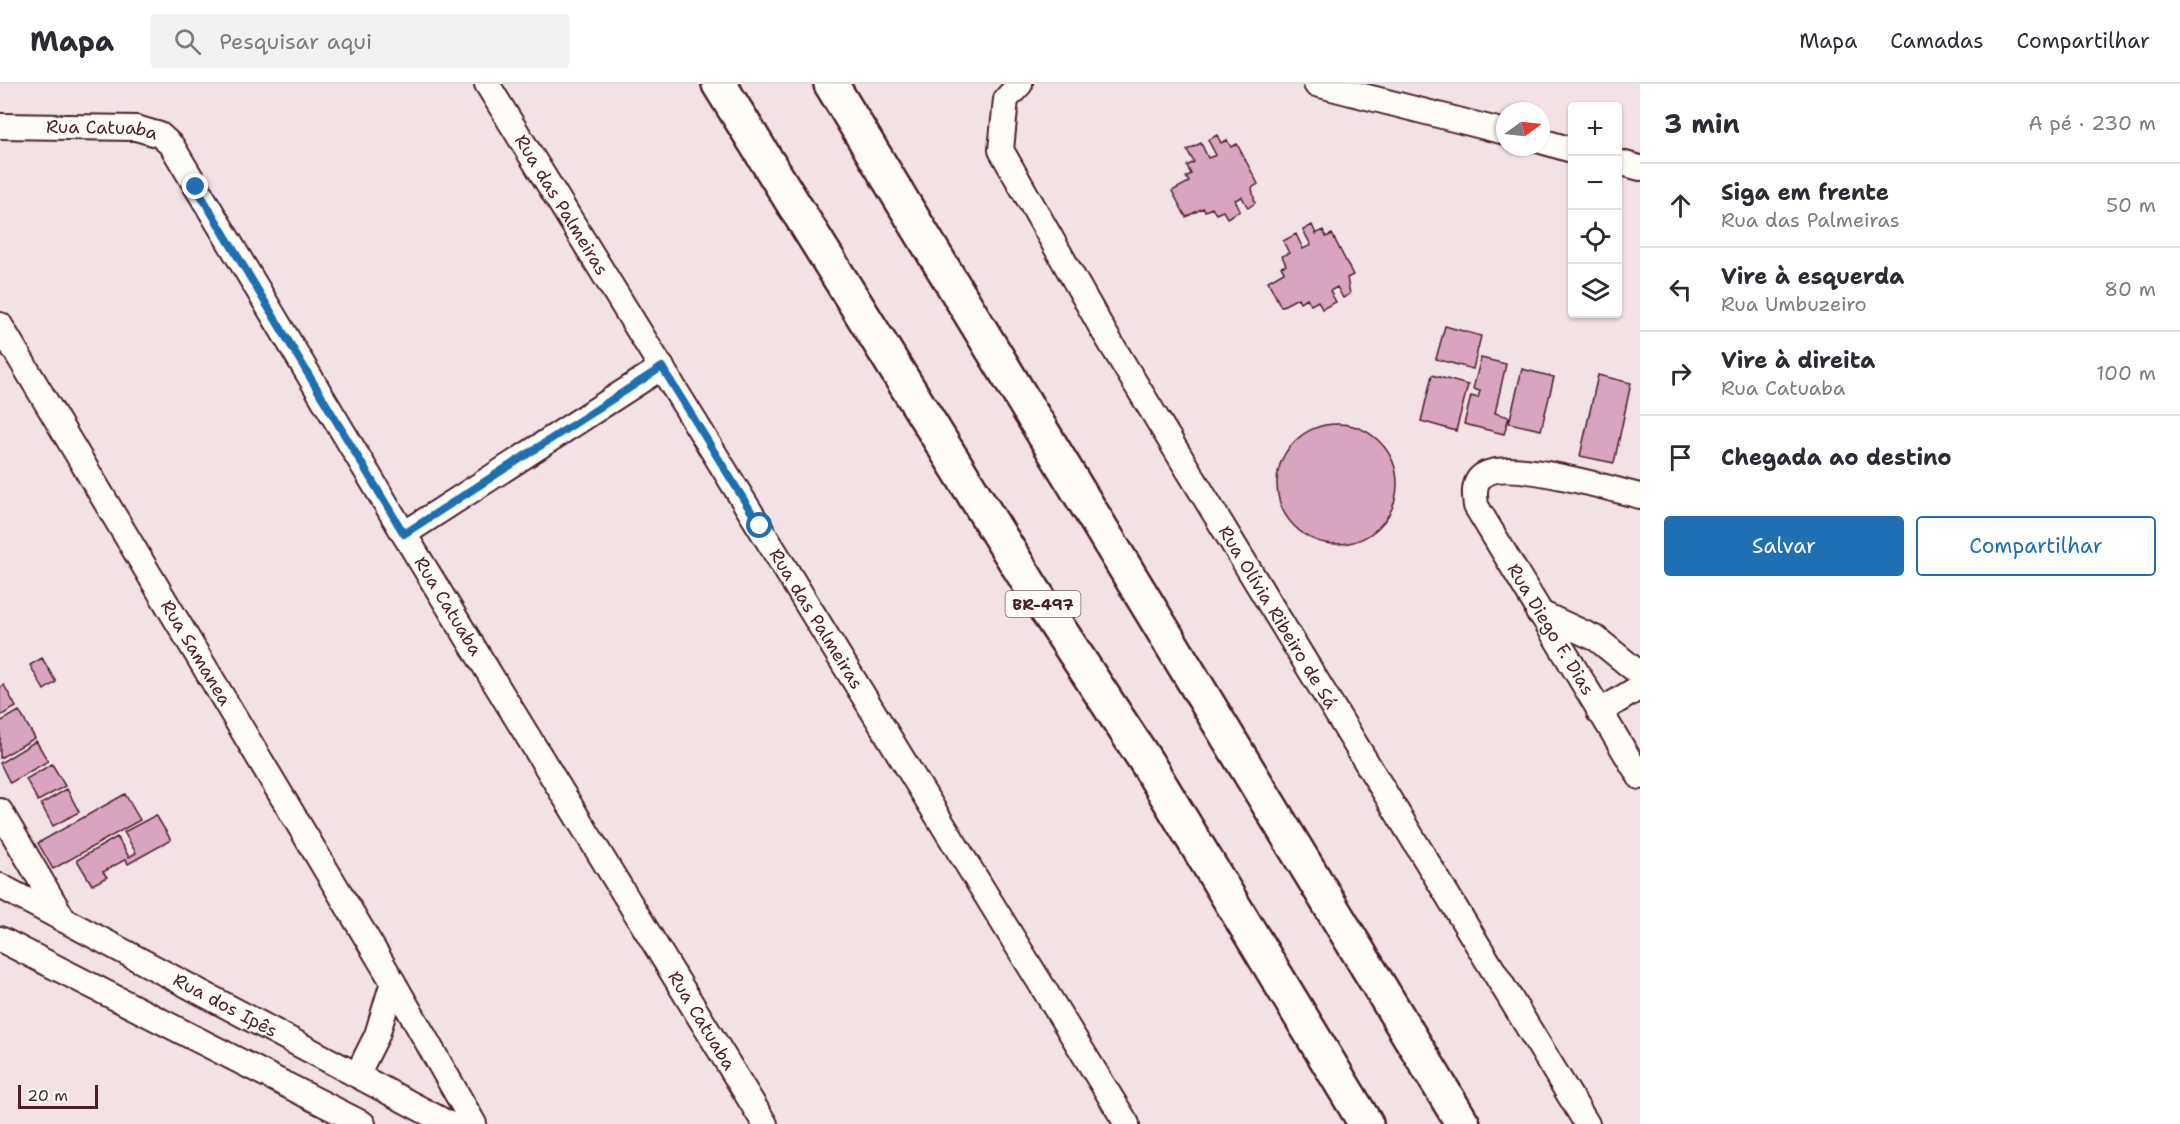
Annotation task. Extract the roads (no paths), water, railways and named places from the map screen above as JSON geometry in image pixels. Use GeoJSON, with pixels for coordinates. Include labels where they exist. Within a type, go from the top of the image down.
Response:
{"type":"FeatureCollection","features":[{"type":"Feature","properties":{"kind":"main road","name":"BR-497"},"geometry":{"type":"LineString","coordinates":[[719,84],[1032,588],[1146,763],[1366,1124]]}},
{"type":"Feature","properties":{"kind":"main road"},"geometry":{"type":"LineString","coordinates":[[831,84],[1462,1124]]}},
{"type":"Feature","properties":{"kind":"street","name":"Rua das Palmeiras"},"geometry":{"type":"LineString","coordinates":[[487,84],[1127,1124]]}},
{"type":"Feature","properties":{"kind":"street"},"geometry":{"type":"LineString","coordinates":[[1316,84],[1496,130]]}},
{"type":"Feature","properties":{"kind":"street","name":"Rua Olívia Ribeiro de Sá"},"geometry":{"type":"LineString","coordinates":[[1013,92],[1001,150],[1104,332],[1587,1124]]}},
{"type":"Feature","properties":{"kind":"street","name":"Rua Catuaba"},"geometry":{"type":"LineString","coordinates":[[0,126],[136,128],[160,135],[172,146],[404,534],[765,1124]]}},
{"type":"Feature","properties":{"kind":"street"},"geometry":{"type":"LineString","coordinates":[[1550,144],[1568,149]]}},
{"type":"Feature","properties":{"kind":"street"},"geometry":{"type":"LineString","coordinates":[[1622,163],[1640,168]]}},
{"type":"Feature","properties":{"kind":"street","name":"Rua Samanea"},"geometry":{"type":"LineString","coordinates":[[0,325],[393,982],[474,1124]]}},
{"type":"Feature","properties":{"kind":"street"},"geometry":{"type":"LineString","coordinates":[[404,534],[662,367]]}},
{"type":"Feature","properties":{"kind":"street","name":"Rua Diego F. Dias"},"geometry":{"type":"LineString","coordinates":[[1640,496],[1519,469],[1499,468],[1479,478],[1474,490],[1476,506],[1538,612],[1640,777]]}},
{"type":"Feature","properties":{"kind":"street"},"geometry":{"type":"LineString","coordinates":[[1538,612],[1597,639],[1626,660],[1640,674]]}},
{"type":"Feature","properties":{"kind":"street"},"geometry":{"type":"LineString","coordinates":[[1599,712],[1640,687]]}},
{"type":"Feature","properties":{"kind":"street"},"geometry":{"type":"LineString","coordinates":[[0,811],[64,920]]}},
{"type":"Feature","properties":{"kind":"street","name":"Rua dos Ipês"},"geometry":{"type":"LineString","coordinates":[[0,886],[450,1124]]}},
{"type":"Feature","properties":{"kind":"street"},"geometry":{"type":"LineString","coordinates":[[0,939],[363,1124]]}},
{"type":"Feature","properties":{"kind":"street"},"geometry":{"type":"LineString","coordinates":[[357,1075],[377,1035],[393,982]]}}]}
